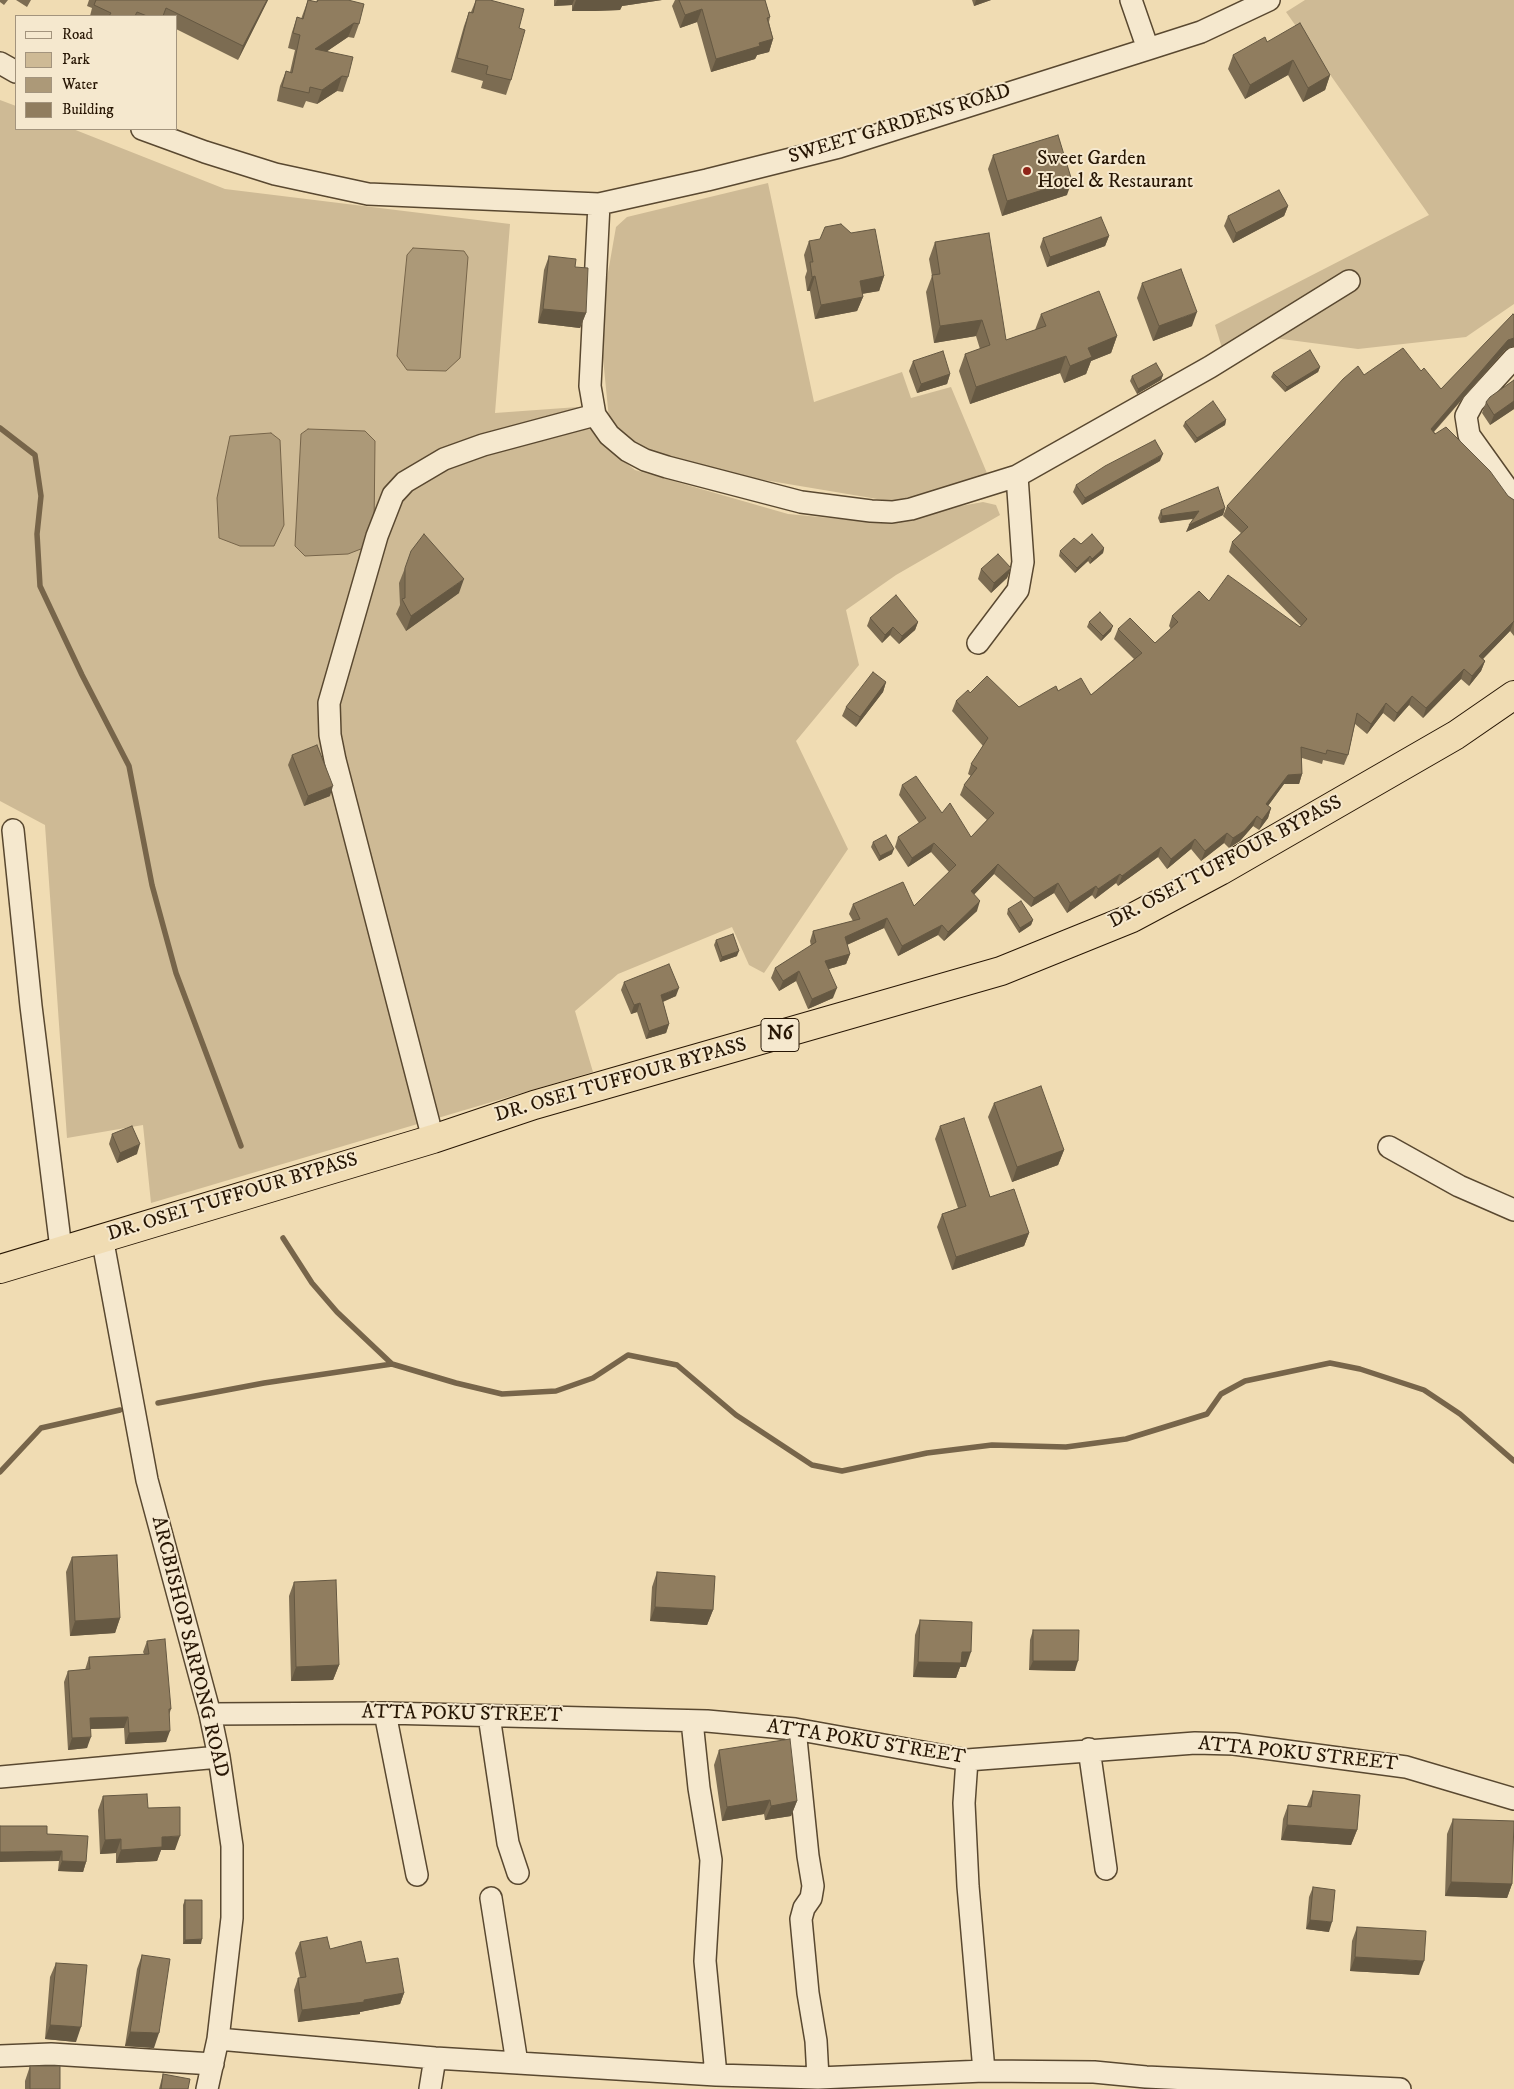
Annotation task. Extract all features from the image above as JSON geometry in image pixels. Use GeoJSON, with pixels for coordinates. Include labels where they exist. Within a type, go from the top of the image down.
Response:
{"type":"FeatureCollection","features":[{"type":"Feature","properties":{"kind":"highway","name":"DR. OSEI TUFFOUR BYPASS"},"geometry":{"type":"LineString","coordinates":[[0,1269],[61,1249],[433,1139],[534,1104],[1001,971],[1123,921],[1220,871],[1448,740],[1514,695]]}},
{"type":"Feature","properties":{"kind":"street"},"geometry":{"type":"LineString","coordinates":[[1131,0],[1148,49]]}},
{"type":"Feature","properties":{"kind":"street","name":"SWEET GARDENS ROAD"},"geometry":{"type":"LineString","coordinates":[[145,130],[205,152],[275,174],[368,194],[599,204],[707,180],[839,147],[1201,32],[1269,0]]}},
{"type":"Feature","properties":{"kind":"street"},"geometry":{"type":"LineString","coordinates":[[0,62],[15,71]]}},
{"type":"Feature","properties":{"kind":"street"},"geometry":{"type":"LineString","coordinates":[[599,204],[590,386],[595,414],[608,435],[628,451],[645,460],[801,502],[892,512],[939,502],[1017,476],[1210,368],[1349,281]]}},
{"type":"Feature","properties":{"kind":"street"},"geometry":{"type":"LineString","coordinates":[[1514,358],[1472,403],[1466,416],[1469,435],[1514,498]]}},
{"type":"Feature","properties":{"kind":"street"},"geometry":{"type":"LineString","coordinates":[[433,1139],[335,760],[330,735],[329,703],[377,536],[393,496],[405,482],[444,459],[483,445],[595,414]]}},
{"type":"Feature","properties":{"kind":"street"},"geometry":{"type":"LineString","coordinates":[[978,642],[1018,590],[1023,562],[1017,476]]}},
{"type":"Feature","properties":{"kind":"street"},"geometry":{"type":"LineString","coordinates":[[13,830],[30,1006],[61,1249]]}},
{"type":"Feature","properties":{"kind":"street"},"geometry":{"type":"LineString","coordinates":[[1389,1146],[1459,1186],[1514,1210]]}},
{"type":"Feature","properties":{"kind":"street","name":"ARCBISHOP SARPONG ROAD"},"geometry":{"type":"LineString","coordinates":[[102,1237],[147,1480],[210,1714],[219,1757],[232,1846],[232,1918],[218,2039],[207,2089]]}},
{"type":"Feature","properties":{"kind":"street"},"geometry":{"type":"LineString","coordinates":[[385,1713],[417,1875]]}},
{"type":"Feature","properties":{"kind":"street","name":"ATTA POKU STREET"},"geometry":{"type":"LineString","coordinates":[[210,1714],[385,1713],[692,1721],[795,1728],[967,1760],[1089,1749],[1195,1743],[1234,1744],[1337,1756],[1406,1767],[1514,1799]]}},
{"type":"Feature","properties":{"kind":"street"},"geometry":{"type":"LineString","coordinates":[[489,1716],[508,1843],[518,1873]]}},
{"type":"Feature","properties":{"kind":"street"},"geometry":{"type":"LineString","coordinates":[[692,1721],[699,1788],[711,1860],[704,1961],[716,2075]]}},
{"type":"Feature","properties":{"kind":"street"},"geometry":{"type":"LineString","coordinates":[[795,1728],[808,1856],[814,1886],[811,1898],[804,1908],[801,1919],[808,1993],[816,2041],[818,2078]]}},
{"type":"Feature","properties":{"kind":"street"},"geometry":{"type":"LineString","coordinates":[[1089,1749],[1106,1869]]}},
{"type":"Feature","properties":{"kind":"street"},"geometry":{"type":"LineString","coordinates":[[0,1777],[219,1757]]}},
{"type":"Feature","properties":{"kind":"street"},"geometry":{"type":"LineString","coordinates":[[967,1760],[964,1803],[968,1886],[984,2071]]}},
{"type":"Feature","properties":{"kind":"street"},"geometry":{"type":"LineString","coordinates":[[491,1898],[517,2063]]}},
{"type":"Feature","properties":{"kind":"street"},"geometry":{"type":"LineString","coordinates":[[218,2039],[435,2058],[716,2075],[818,2078],[984,2071],[1094,2080],[1146,2076],[1400,2089]]}},
{"type":"Feature","properties":{"kind":"street"},"geometry":{"type":"LineString","coordinates":[[0,2056],[51,2054],[213,2064]]}},
{"type":"Feature","properties":{"kind":"street"},"geometry":{"type":"LineString","coordinates":[[430,2089],[435,2058]]}},
{"type":"Feature","properties":{"kind":"green space"},"geometry":{"type":"Polygon","coordinates":[[[1305,0],[1514,0],[1514,304],[1466,337],[1358,349],[1274,338],[1225,358],[1215,325],[1429,215],[1286,12],[1305,0]]]}},
{"type":"Feature","properties":{"kind":"green space"},"geometry":{"type":"Polygon","coordinates":[[[0,100],[15,106],[15,130],[76,130],[225,189],[510,224],[495,413],[578,407],[599,442],[635,470],[788,514],[872,522],[983,502],[996,505],[1000,515],[896,575],[846,610],[859,665],[796,741],[848,849],[764,973],[749,965],[732,927],[618,974],[575,1011],[593,1072],[151,1203],[143,1125],[67,1138],[45,825],[0,801],[0,100]]]}},
{"type":"Feature","properties":{"kind":"green space"},"geometry":{"type":"Polygon","coordinates":[[[768,183],[814,402],[902,372],[911,398],[951,387],[989,478],[901,503],[663,463],[638,454],[609,419],[603,358],[606,284],[616,227],[627,217],[768,183]]]}},
{"type":"Feature","properties":{"kind":"water"},"geometry":{"type":"Polygon","coordinates":[[[413,248],[464,251],[468,257],[460,358],[446,371],[407,370],[397,356],[407,255],[413,248]]]}},
{"type":"Feature","properties":{"kind":"water"},"geometry":{"type":"Polygon","coordinates":[[[308,429],[365,431],[375,441],[374,528],[366,547],[348,554],[305,556],[295,546],[301,434],[308,429]]]}},
{"type":"Feature","properties":{"kind":"water"},"geometry":{"type":"Polygon","coordinates":[[[271,433],[280,440],[284,525],[274,546],[240,546],[219,538],[217,498],[230,436],[271,433]]]}},
{"type":"Feature","properties":{"kind":"building"},"geometry":{"type":"Polygon","coordinates":[[[96,0],[267,0],[243,46],[166,8],[163,15],[144,15],[137,12],[136,15],[110,15],[111,13],[94,5],[96,0]]]}},
{"type":"Feature","properties":{"kind":"building"},"geometry":{"type":"Polygon","coordinates":[[[308,0],[317,2],[318,0],[348,0],[364,4],[359,24],[354,23],[315,49],[353,57],[348,77],[342,76],[322,90],[310,87],[309,93],[282,87],[286,71],[292,73],[300,35],[293,33],[297,17],[303,19],[308,0]]]}},
{"type":"Feature","properties":{"kind":"building"},"geometry":{"type":"Polygon","coordinates":[[[476,0],[490,0],[524,9],[519,28],[525,30],[511,80],[486,74],[488,66],[457,58],[469,12],[473,13],[476,0]]]}},
{"type":"Feature","properties":{"kind":"building"},"geometry":{"type":"Polygon","coordinates":[[[679,0],[765,0],[770,17],[767,18],[773,39],[759,43],[760,46],[716,59],[702,9],[685,15],[679,0]]]}},
{"type":"Feature","properties":{"kind":"building"},"geometry":{"type":"Polygon","coordinates":[[[1300,23],[1330,75],[1308,88],[1293,60],[1250,85],[1233,55],[1265,37],[1267,42],[1300,23]]]}},
{"type":"Feature","properties":{"kind":"building"},"geometry":{"type":"Polygon","coordinates":[[[1058,135],[1072,181],[1007,201],[993,155],[1058,135]]]}},
{"type":"Feature","properties":{"kind":"building"},"geometry":{"type":"Polygon","coordinates":[[[1279,190],[1288,206],[1236,233],[1228,216],[1279,190]]]}},
{"type":"Feature","properties":{"kind":"building"},"geometry":{"type":"Polygon","coordinates":[[[1101,217],[1109,236],[1050,257],[1043,238],[1101,217]]]}},
{"type":"Feature","properties":{"kind":"building"},"geometry":{"type":"Polygon","coordinates":[[[841,224],[851,233],[875,229],[884,276],[860,281],[863,297],[821,305],[815,276],[812,277],[810,262],[813,262],[809,241],[820,239],[825,227],[841,224]]]}},
{"type":"Feature","properties":{"kind":"building"},"geometry":{"type":"Polygon","coordinates":[[[989,233],[1006,340],[1046,326],[1041,314],[1099,291],[1117,336],[1088,348],[1092,357],[1070,366],[1066,356],[976,387],[965,354],[990,345],[982,320],[940,326],[932,275],[940,274],[935,242],[989,233]]]}},
{"type":"Feature","properties":{"kind":"building"},"geometry":{"type":"Polygon","coordinates":[[[549,256],[576,259],[575,267],[588,268],[586,313],[543,309],[549,256]]]}},
{"type":"Feature","properties":{"kind":"building"},"geometry":{"type":"Polygon","coordinates":[[[1181,269],[1197,312],[1159,326],[1142,283],[1181,269]]]}},
{"type":"Feature","properties":{"kind":"building"},"geometry":{"type":"Polygon","coordinates":[[[1513,314],[1514,338],[1508,340],[1431,429],[1435,434],[1446,427],[1490,471],[1508,496],[1514,500],[1514,621],[1479,656],[1485,661],[1472,676],[1464,669],[1426,708],[1412,696],[1397,713],[1386,703],[1371,724],[1357,713],[1348,755],[1327,750],[1326,754],[1301,747],[1302,774],[1288,775],[1266,804],[1271,808],[1262,820],[1257,816],[1244,831],[1233,838],[1227,833],[1205,851],[1195,839],[1171,859],[1161,847],[1122,876],[1120,874],[1098,889],[1096,886],[1070,903],[1058,883],[1034,898],[998,864],[971,891],[980,901],[948,932],[942,925],[902,946],[887,918],[845,937],[850,954],[825,961],[837,988],[812,999],[799,971],[783,981],[775,968],[816,942],[813,931],[860,919],[853,904],[903,882],[914,906],[956,865],[934,843],[912,858],[898,837],[926,818],[902,785],[916,776],[942,813],[950,803],[971,837],[994,813],[964,785],[977,768],[971,764],[988,738],[956,701],[968,690],[970,693],[987,676],[1019,707],[1056,686],[1058,691],[1081,678],[1091,695],[1142,653],[1118,629],[1130,618],[1155,643],[1178,622],[1172,616],[1199,591],[1209,601],[1228,575],[1300,627],[1307,619],[1232,542],[1248,527],[1227,506],[1343,379],[1358,366],[1364,375],[1403,348],[1421,371],[1424,368],[1441,389],[1513,314]]]}},
{"type":"Feature","properties":{"kind":"building"},"geometry":{"type":"Polygon","coordinates":[[[1310,350],[1320,367],[1287,387],[1273,373],[1310,350]]]}},
{"type":"Feature","properties":{"kind":"building"},"geometry":{"type":"Polygon","coordinates":[[[943,351],[950,374],[921,384],[913,361],[943,351]]]}},
{"type":"Feature","properties":{"kind":"building"},"geometry":{"type":"Polygon","coordinates":[[[1156,363],[1163,375],[1138,389],[1132,376],[1156,363]]]}},
{"type":"Feature","properties":{"kind":"building"},"geometry":{"type":"Polygon","coordinates":[[[1514,380],[1514,401],[1494,415],[1486,402],[1514,380]]]}},
{"type":"Feature","properties":{"kind":"building"},"geometry":{"type":"Polygon","coordinates":[[[1213,401],[1226,420],[1197,438],[1185,422],[1213,401]]]}},
{"type":"Feature","properties":{"kind":"building"},"geometry":{"type":"Polygon","coordinates":[[[1155,440],[1163,454],[1085,498],[1076,485],[1105,466],[1155,440]]]}},
{"type":"Feature","properties":{"kind":"building"},"geometry":{"type":"Polygon","coordinates":[[[1218,487],[1225,508],[1189,525],[1199,511],[1162,516],[1161,510],[1218,487]]]}},
{"type":"Feature","properties":{"kind":"building"},"geometry":{"type":"Polygon","coordinates":[[[424,534],[464,579],[411,616],[402,599],[405,598],[405,568],[411,551],[424,534]]]}},
{"type":"Feature","properties":{"kind":"building"},"geometry":{"type":"Polygon","coordinates":[[[1092,534],[1104,548],[1092,559],[1090,556],[1077,568],[1060,551],[1074,538],[1081,544],[1092,534]]]}},
{"type":"Feature","properties":{"kind":"building"},"geometry":{"type":"Polygon","coordinates":[[[998,554],[1011,568],[994,583],[981,569],[998,554]]]}},
{"type":"Feature","properties":{"kind":"building"},"geometry":{"type":"Polygon","coordinates":[[[896,595],[918,622],[902,636],[893,627],[885,635],[870,618],[896,595]]]}},
{"type":"Feature","properties":{"kind":"building"},"geometry":{"type":"Polygon","coordinates":[[[1100,612],[1113,626],[1103,636],[1089,622],[1100,612]]]}},
{"type":"Feature","properties":{"kind":"building"},"geometry":{"type":"Polygon","coordinates":[[[873,672],[886,682],[860,717],[846,707],[873,672]]]}},
{"type":"Feature","properties":{"kind":"building"},"geometry":{"type":"Polygon","coordinates":[[[317,745],[333,786],[308,796],[292,755],[317,745]]]}},
{"type":"Feature","properties":{"kind":"building"},"geometry":{"type":"Polygon","coordinates":[[[886,835],[894,849],[880,856],[873,842],[886,835]]]}},
{"type":"Feature","properties":{"kind":"building"},"geometry":{"type":"Polygon","coordinates":[[[1021,901],[1033,920],[1020,928],[1008,909],[1021,901]]]}},
{"type":"Feature","properties":{"kind":"building"},"geometry":{"type":"Polygon","coordinates":[[[733,934],[739,951],[722,957],[716,940],[733,934]]]}},
{"type":"Feature","properties":{"kind":"building"},"geometry":{"type":"Polygon","coordinates":[[[669,964],[679,988],[661,995],[669,1024],[649,1031],[640,1003],[634,1005],[624,982],[669,964]]]}},
{"type":"Feature","properties":{"kind":"building"},"geometry":{"type":"Polygon","coordinates":[[[1041,1086],[1064,1150],[1017,1167],[994,1103],[1041,1086]]]}},
{"type":"Feature","properties":{"kind":"building"},"geometry":{"type":"Polygon","coordinates":[[[964,1118],[990,1197],[1014,1189],[1029,1233],[956,1257],[942,1214],[966,1206],[940,1126],[964,1118]]]}},
{"type":"Feature","properties":{"kind":"building"},"geometry":{"type":"Polygon","coordinates":[[[132,1126],[140,1144],[120,1153],[112,1134],[132,1126]]]}},
{"type":"Feature","properties":{"kind":"building"},"geometry":{"type":"Polygon","coordinates":[[[117,1555],[120,1618],[75,1621],[72,1557],[117,1555]]]}},
{"type":"Feature","properties":{"kind":"building"},"geometry":{"type":"Polygon","coordinates":[[[657,1572],[715,1576],[713,1610],[655,1607],[657,1572]]]}},
{"type":"Feature","properties":{"kind":"building"},"geometry":{"type":"Polygon","coordinates":[[[336,1580],[339,1665],[296,1667],[294,1582],[336,1580]]]}},
{"type":"Feature","properties":{"kind":"building"},"geometry":{"type":"Polygon","coordinates":[[[920,1620],[972,1622],[971,1652],[962,1652],[961,1663],[918,1662],[920,1620]]]}},
{"type":"Feature","properties":{"kind":"building"},"geometry":{"type":"Polygon","coordinates":[[[1033,1630],[1079,1630],[1078,1661],[1033,1661],[1033,1630]]]}},
{"type":"Feature","properties":{"kind":"building"},"geometry":{"type":"Polygon","coordinates":[[[165,1639],[171,1709],[169,1709],[170,1731],[129,1733],[128,1717],[90,1718],[91,1737],[72,1738],[68,1671],[90,1669],[89,1657],[149,1654],[147,1641],[165,1639]]]}},
{"type":"Feature","properties":{"kind":"building"},"geometry":{"type":"Polygon","coordinates":[[[790,1739],[797,1801],[771,1806],[770,1800],[727,1807],[719,1750],[790,1739]]]}},
{"type":"Feature","properties":{"kind":"building"},"geometry":{"type":"Polygon","coordinates":[[[1313,1791],[1360,1795],[1357,1830],[1287,1825],[1288,1805],[1311,1807],[1313,1791]]]}},
{"type":"Feature","properties":{"kind":"building"},"geometry":{"type":"Polygon","coordinates":[[[147,1794],[148,1808],[180,1807],[180,1836],[162,1837],[162,1847],[121,1850],[121,1839],[105,1840],[103,1796],[147,1794]]]}},
{"type":"Feature","properties":{"kind":"building"},"geometry":{"type":"Polygon","coordinates":[[[1453,1819],[1514,1821],[1512,1884],[1451,1882],[1453,1819]]]}},
{"type":"Feature","properties":{"kind":"building"},"geometry":{"type":"Polygon","coordinates":[[[0,1826],[47,1826],[47,1834],[88,1836],[86,1862],[62,1861],[62,1851],[0,1852],[0,1826]]]}},
{"type":"Feature","properties":{"kind":"building"},"geometry":{"type":"Polygon","coordinates":[[[1313,1887],[1335,1890],[1332,1922],[1310,1920],[1313,1887]]]}},
{"type":"Feature","properties":{"kind":"building"},"geometry":{"type":"Polygon","coordinates":[[[185,1900],[202,1900],[202,1939],[185,1940],[185,1900]]]}},
{"type":"Feature","properties":{"kind":"building"},"geometry":{"type":"Polygon","coordinates":[[[1357,1927],[1426,1931],[1424,1961],[1355,1957],[1357,1927]]]}},
{"type":"Feature","properties":{"kind":"building"},"geometry":{"type":"Polygon","coordinates":[[[327,1937],[330,1949],[361,1941],[366,1963],[398,1958],[404,1993],[364,2000],[364,2002],[302,2010],[298,1978],[306,1977],[300,1942],[327,1937]]]}},
{"type":"Feature","properties":{"kind":"building"},"geometry":{"type":"Polygon","coordinates":[[[142,1955],[170,1959],[159,2033],[130,2032],[142,1955]]]}},
{"type":"Feature","properties":{"kind":"building"},"geometry":{"type":"Polygon","coordinates":[[[56,1963],[87,1965],[81,2027],[50,2025],[56,1963]]]}},
{"type":"Feature","properties":{"kind":"building"},"geometry":{"type":"Polygon","coordinates":[[[30,2066],[60,2066],[60,2089],[30,2089],[30,2066]]]}},
{"type":"Feature","properties":{"kind":"building"},"geometry":{"type":"Polygon","coordinates":[[[163,2074],[190,2079],[188,2089],[161,2089],[163,2074]]]}},
{"type":"Feature","properties":{"kind":"waterway"},"geometry":{"type":"LineString","coordinates":[[0,428],[35,455],[41,496],[37,534],[40,586],[82,675],[129,766],[152,885],[176,973],[241,1146]]}},
{"type":"Feature","properties":{"kind":"waterway"},"geometry":{"type":"LineString","coordinates":[[283,1238],[312,1283],[337,1312],[392,1364]]}},
{"type":"Feature","properties":{"kind":"waterway"},"geometry":{"type":"LineString","coordinates":[[158,1403],[264,1383],[392,1364],[502,1394],[556,1391],[593,1378],[628,1355],[677,1365],[736,1415],[812,1465],[842,1471],[927,1453],[992,1445],[1066,1447],[1126,1439],[1207,1414],[1221,1394],[1245,1381],[1330,1363],[1360,1369],[1424,1390],[1460,1414],[1514,1461]]}},
{"type":"Feature","properties":{"kind":"waterway"},"geometry":{"type":"LineString","coordinates":[[0,1472],[41,1428],[120,1410]]}},
{"type":"Feature","properties":{"kind":"place","name":"Sweet Garden Hotel & Restaurant"},"geometry":{"type":"Point","coordinates":[1027,171]}}]}
